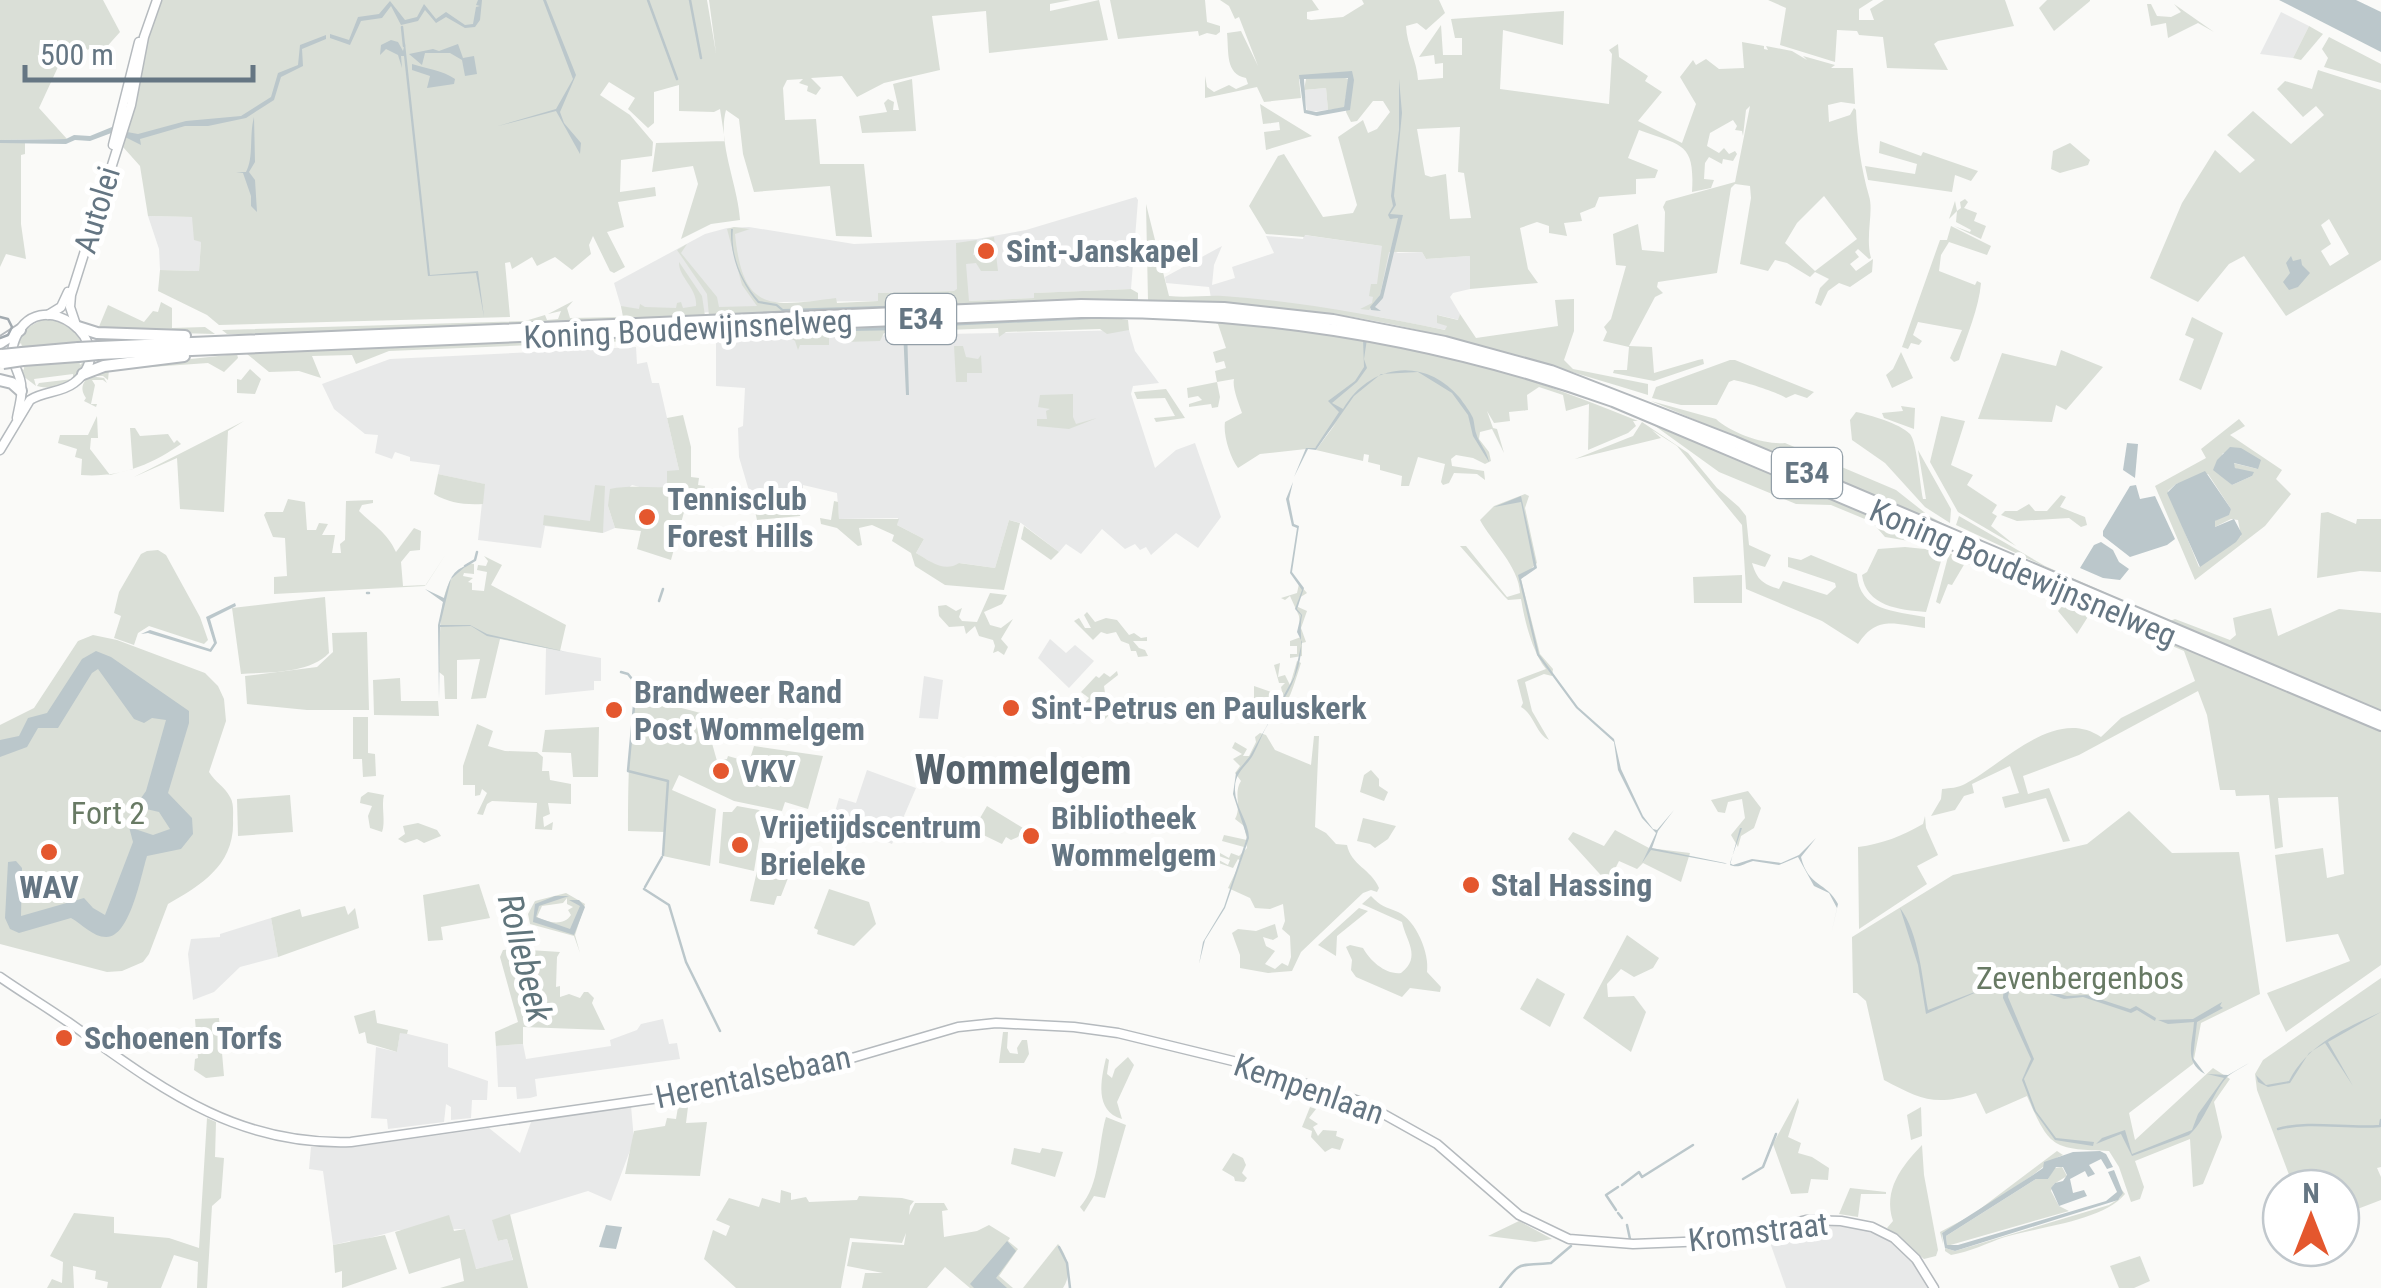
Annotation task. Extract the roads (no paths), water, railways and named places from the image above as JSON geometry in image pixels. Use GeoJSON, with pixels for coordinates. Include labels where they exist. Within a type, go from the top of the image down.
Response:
{"type":"FeatureCollection","features":[{"type":"Feature","properties":{"kind":"highway","name":"Koning Boudewijnsnelweg"},"geometry":{"type":"LineString","coordinates":[[1,359],[341,336],[1130,304],[1276,312],[1389,330],[1512,360],[1616,394],[2381,717]]}},
{"type":"Feature","properties":{"kind":"highway","name":"Koning Boudewijnsnelweg"},"geometry":{"type":"LineString","coordinates":[[98,350],[224,349],[1081,312],[1223,315],[1351,331],[1481,358],[1613,401],[2381,725]]}},
{"type":"Feature","properties":{"kind":"highway"},"geometry":{"type":"LineString","coordinates":[[77,326],[97,333],[148,335],[341,336]]}},
{"type":"Feature","properties":{"kind":"highway"},"geometry":{"type":"LineString","coordinates":[[0,342],[20,330]]}},
{"type":"Feature","properties":{"kind":"highway"},"geometry":{"type":"LineString","coordinates":[[83,374],[104,366],[224,349]]}},
{"type":"Feature","properties":{"kind":"highway"},"geometry":{"type":"LineString","coordinates":[[0,378],[21,385]]}},
{"type":"Feature","properties":{"kind":"main road","name":"Autolei"},"geometry":{"type":"LineString","coordinates":[[83,374],[88,346],[70,307],[72,295],[133,96],[155,0]]}},
{"type":"Feature","properties":{"kind":"main road","name":"Autolei"},"geometry":{"type":"LineString","coordinates":[[20,330],[65,302],[125,105],[135,52],[155,0]]}},
{"type":"Feature","properties":{"kind":"main road"},"geometry":{"type":"LineString","coordinates":[[48,315],[77,326]]}},
{"type":"Feature","properties":{"kind":"main road"},"geometry":{"type":"LineString","coordinates":[[17,418],[21,385],[12,356],[20,330]]}},
{"type":"Feature","properties":{"kind":"main road"},"geometry":{"type":"LineString","coordinates":[[0,450],[30,400],[66,388],[83,374]]}},
{"type":"Feature","properties":{"kind":"main road"},"geometry":{"type":"LineString","coordinates":[[21,385],[46,393]]}},
{"type":"Feature","properties":{"kind":"main road","name":"Herentalsebaan"},"geometry":{"type":"LineString","coordinates":[[0,975],[151,1078],[223,1116],[289,1136],[359,1140],[666,1097],[828,1065],[970,1025],[1074,1027],[1145,1040]]}},
{"type":"Feature","properties":{"kind":"main road","name":"Kempenlaan"},"geometry":{"type":"LineString","coordinates":[[1145,1040],[1310,1083],[1362,1102],[1437,1144],[1519,1216],[1556,1235]]}},
{"type":"Feature","properties":{"kind":"main road","name":"Kromstraat"},"geometry":{"type":"LineString","coordinates":[[1556,1235],[1588,1243],[1664,1243],[1739,1237],[1806,1220],[1859,1224],[1900,1242],[1934,1288]]}},
{"type":"Feature","properties":{"kind":"waterway"},"geometry":{"type":"LineString","coordinates":[[648,0],[677,79]]}},
{"type":"Feature","properties":{"kind":"waterway"},"geometry":{"type":"LineString","coordinates":[[690,0],[701,58]]}},
{"type":"Feature","properties":{"kind":"waterway","name":"Rollebeek"},"geometry":{"type":"LineString","coordinates":[[402,27],[404,46]]}},
{"type":"Feature","properties":{"kind":"waterway"},"geometry":{"type":"LineString","coordinates":[[1818,493],[1866,513]]}},
{"type":"Feature","properties":{"kind":"waterway"},"geometry":{"type":"LineString","coordinates":[[1883,520],[1938,544]]}},
{"type":"Feature","properties":{"kind":"waterway","name":"Rollebeek"},"geometry":{"type":"LineString","coordinates":[[465,566],[475,560],[477,552]]}},
{"type":"Feature","properties":{"kind":"waterway"},"geometry":{"type":"LineString","coordinates":[[659,601],[663,589]]}},
{"type":"Feature","properties":{"kind":"waterway"},"geometry":{"type":"LineString","coordinates":[[621,672],[636,684],[628,771],[668,781],[663,855]]}},
{"type":"Feature","properties":{"kind":"waterway"},"geometry":{"type":"LineString","coordinates":[[645,887],[662,857]]}},
{"type":"Feature","properties":{"kind":"waterway"},"geometry":{"type":"LineString","coordinates":[[644,889],[669,905],[686,962],[720,1031]]}},
{"type":"Feature","properties":{"kind":"waterway"},"geometry":{"type":"LineString","coordinates":[[2278,1129],[2303,1125],[2380,1126],[2381,1120]]}},
{"type":"Feature","properties":{"kind":"waterway"},"geometry":{"type":"LineString","coordinates":[[1743,1179],[1763,1167],[1776,1134]]}},
{"type":"Feature","properties":{"kind":"waterway"},"geometry":{"type":"LineString","coordinates":[[1622,1185],[1693,1145]]}},
{"type":"Feature","properties":{"kind":"waterway"},"geometry":{"type":"LineString","coordinates":[[1616,1210],[1606,1195],[1618,1187]]}},
{"type":"Feature","properties":{"kind":"waterway"},"geometry":{"type":"LineString","coordinates":[[1618,1213],[1622,1218]]}},
{"type":"Feature","properties":{"kind":"waterway"},"geometry":{"type":"LineString","coordinates":[[1627,1225],[1630,1239]]}},
{"type":"Feature","properties":{"kind":"waterway"},"geometry":{"type":"LineString","coordinates":[[1500,1288],[1517,1268],[1551,1263],[1571,1246]]}},
{"type":"Feature","properties":{"kind":"waterway"},"geometry":{"type":"LineString","coordinates":[[1059,1247],[1067,1263],[1070,1288]]}},
{"type":"Feature","properties":{"kind":"tram line"},"geometry":{"type":"LineString","coordinates":[[0,317],[8,319],[12,327],[8,335],[0,338]]}},
{"type":"Feature","properties":{"kind":"place","name":"Sint-Janskapel"},"geometry":{"type":"Point","coordinates":[986,251]}},
{"type":"Feature","properties":{"kind":"place","name":"Tennisclub Forest Hills"},"geometry":{"type":"Point","coordinates":[647,517]}},
{"type":"Feature","properties":{"kind":"place","name":"Sint-Petrus en Pauluskerk"},"geometry":{"type":"Point","coordinates":[1011,708]}},
{"type":"Feature","properties":{"kind":"place","name":"Brandweer Rand Post Wommelgem"},"geometry":{"type":"Point","coordinates":[614,710]}},
{"type":"Feature","properties":{"kind":"place","name":"VKV"},"geometry":{"type":"Point","coordinates":[721,771]}},
{"type":"Feature","properties":{"kind":"place","name":"Bibliotheek Wommelgem"},"geometry":{"type":"Point","coordinates":[1031,836]}},
{"type":"Feature","properties":{"kind":"place","name":"Vrijetijdscentrum Brieleke"},"geometry":{"type":"Point","coordinates":[740,845]}},
{"type":"Feature","properties":{"kind":"place","name":"WAV"},"geometry":{"type":"Point","coordinates":[49,852]}},
{"type":"Feature","properties":{"kind":"place","name":"Stal Hassing"},"geometry":{"type":"Point","coordinates":[1471,885]}},
{"type":"Feature","properties":{"kind":"place","name":"Schoenen Torfs"},"geometry":{"type":"Point","coordinates":[64,1038]}},
{"type":"Feature","properties":{"kind":"district","name":"Wommelgem"},"geometry":{"type":"Point","coordinates":[1023,769]}},
{"type":"Feature","properties":{"kind":"park label","name":"Fort 2"},"geometry":{"type":"Point","coordinates":[108,813]}},
{"type":"Feature","properties":{"kind":"park label","name":"Zevenbergenbos"},"geometry":{"type":"Point","coordinates":[2080,978]}}]}
